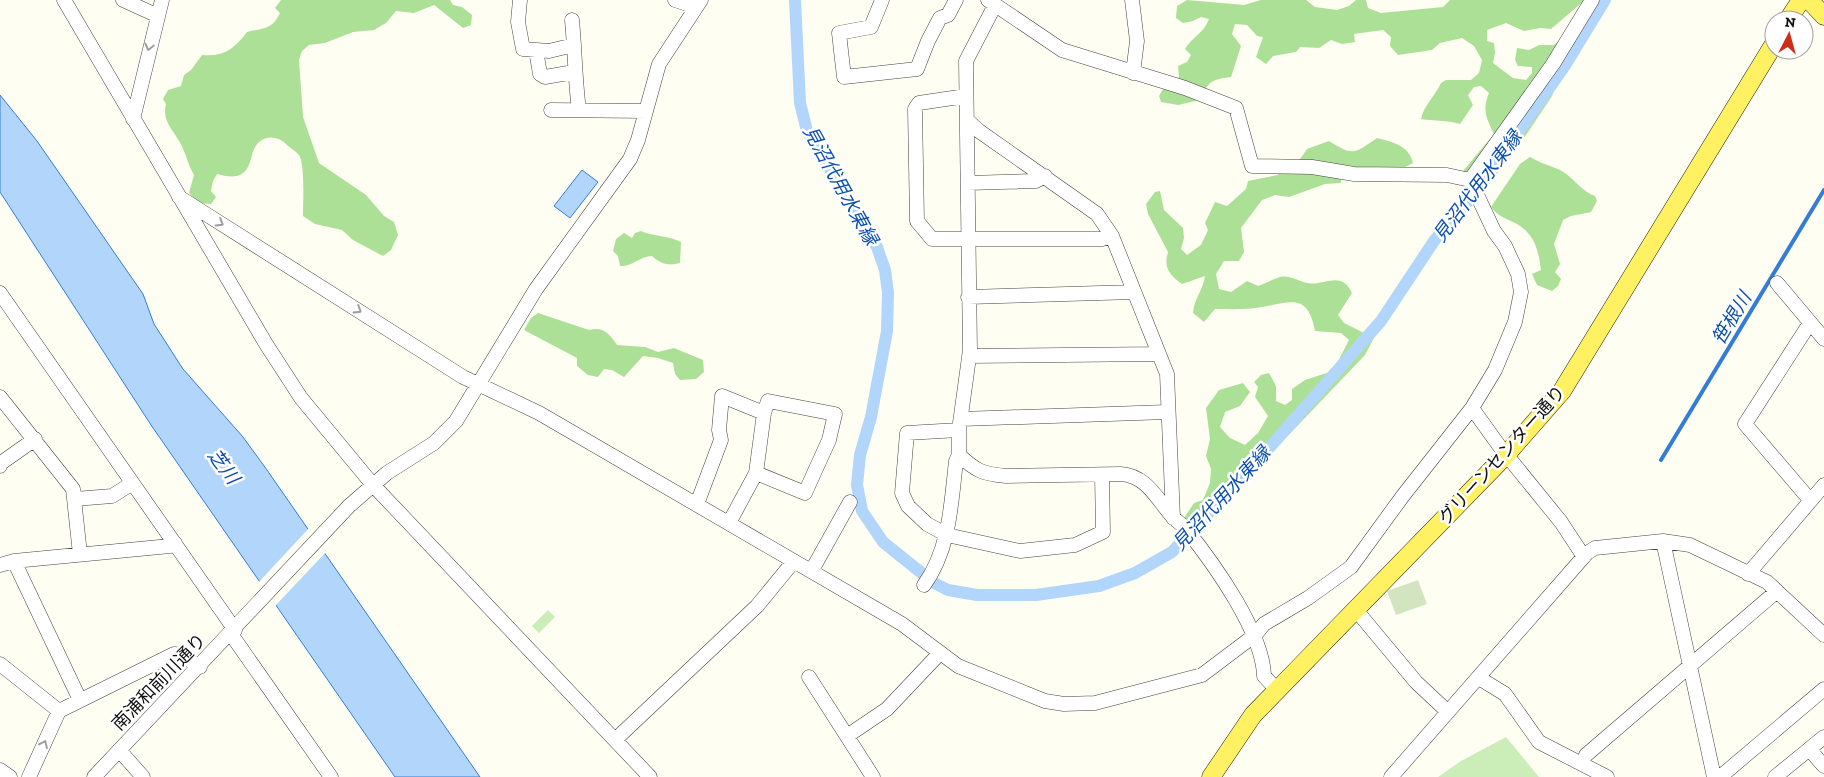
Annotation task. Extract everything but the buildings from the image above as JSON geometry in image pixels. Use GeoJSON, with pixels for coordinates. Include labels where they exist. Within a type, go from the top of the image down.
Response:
{"type":"FeatureCollection","features":[{"type":"Feature","properties":{"kind":"main road"},"geometry":{"type":"LineString","coordinates":[[1809,0],[1824,16]]}},
{"type":"Feature","properties":{"kind":"main road","name":"グリーンセンター通り"},"geometry":{"type":"LineString","coordinates":[[1211,777],[1248,721],[1506,455],[1547,409],[1574,374],[1764,60]]}},
{"type":"Feature","properties":{"kind":"street"},"geometry":{"type":"LineString","coordinates":[[64,0],[287,377],[320,423],[373,485],[650,777]]}},
{"type":"Feature","properties":{"kind":"street"},"geometry":{"type":"LineString","coordinates":[[122,0],[156,15]]}},
{"type":"Feature","properties":{"kind":"street"},"geometry":{"type":"LineString","coordinates":[[133,119],[156,15],[162,0]]}},
{"type":"Feature","properties":{"kind":"street"},"geometry":{"type":"LineString","coordinates":[[520,0],[518,22],[523,49],[549,51],[574,45]]}},
{"type":"Feature","properties":{"kind":"street"},"geometry":{"type":"LineString","coordinates":[[674,0],[698,4]]}},
{"type":"Feature","properties":{"kind":"street"},"geometry":{"type":"LineString","coordinates":[[882,0],[871,27],[839,33],[844,77],[917,69],[940,18],[948,15],[956,0]]}},
{"type":"Feature","properties":{"kind":"street"},"geometry":{"type":"LineString","coordinates":[[1132,0],[1137,41],[1133,73]]}},
{"type":"Feature","properties":{"kind":"street"},"geometry":{"type":"LineString","coordinates":[[1473,188],[1554,64],[1592,0]]}},
{"type":"Feature","properties":{"kind":"street"},"geometry":{"type":"LineString","coordinates":[[179,197],[478,385],[539,413],[902,624],[958,666],[1045,700],[1064,704],[1095,703],[1202,675],[1255,635],[1264,624],[1308,598],[1351,567],[1402,497],[1472,408],[1495,370],[1515,322],[1521,292],[1518,274],[1473,188],[1447,175],[1354,174],[1312,167],[1252,166],[1236,108],[1185,88],[1062,50],[991,3],[966,61],[969,356],[960,425],[959,456],[956,461],[947,535],[933,572],[924,585]]}},
{"type":"Feature","properties":{"kind":"street","name":"南浦和前川通り"},"geometry":{"type":"LineString","coordinates":[[94,777],[251,613],[349,506],[373,485],[445,433],[456,422],[536,289],[623,171],[638,140],[659,64],[698,4]]}},
{"type":"Feature","properties":{"kind":"street"},"geometry":{"type":"LineString","coordinates":[[572,20],[574,72],[580,110]]}},
{"type":"Feature","properties":{"kind":"street"},"geometry":{"type":"LineString","coordinates":[[536,50],[540,74],[545,77],[574,72]]}},
{"type":"Feature","properties":{"kind":"street"},"geometry":{"type":"LineString","coordinates":[[966,96],[919,103],[915,109],[917,222],[932,239],[1102,239],[1112,236]]}},
{"type":"Feature","properties":{"kind":"street"},"geometry":{"type":"LineString","coordinates":[[551,110],[646,111]]}},
{"type":"Feature","properties":{"kind":"street"},"geometry":{"type":"LineString","coordinates":[[967,120],[979,131],[1097,214],[1112,236],[1167,374],[1167,412],[1173,518]]}},
{"type":"Feature","properties":{"kind":"street"},"geometry":{"type":"LineString","coordinates":[[968,183],[1036,181],[1045,176]]}},
{"type":"Feature","properties":{"kind":"street"},"geometry":{"type":"LineString","coordinates":[[1777,283],[1824,339]]}},
{"type":"Feature","properties":{"kind":"street"},"geometry":{"type":"LineString","coordinates":[[968,297],[1134,292]]}},
{"type":"Feature","properties":{"kind":"street"},"geometry":{"type":"LineString","coordinates":[[0,293],[131,484],[175,543],[331,777]]}},
{"type":"Feature","properties":{"kind":"street"},"geometry":{"type":"LineString","coordinates":[[1810,322],[1745,424],[1810,500]]}},
{"type":"Feature","properties":{"kind":"street"},"geometry":{"type":"LineString","coordinates":[[969,356],[1159,354]]}},
{"type":"Feature","properties":{"kind":"street"},"geometry":{"type":"LineString","coordinates":[[697,504],[721,440],[719,430],[722,396],[764,413]]}},
{"type":"Feature","properties":{"kind":"street"},"geometry":{"type":"LineString","coordinates":[[0,397],[73,489],[76,499],[80,554]]}},
{"type":"Feature","properties":{"kind":"street"},"geometry":{"type":"LineString","coordinates":[[729,523],[756,473],[764,413],[768,401],[835,414],[829,440],[805,493],[756,473]]}},
{"type":"Feature","properties":{"kind":"street"},"geometry":{"type":"LineString","coordinates":[[1472,408],[1506,455],[1561,522],[1584,557]]}},
{"type":"Feature","properties":{"kind":"street"},"geometry":{"type":"LineString","coordinates":[[1102,475],[1103,532],[1075,545],[1020,551],[947,535],[927,524],[908,506],[902,493],[907,433],[960,425],[1167,412]]}},
{"type":"Feature","properties":{"kind":"street"},"geometry":{"type":"LineString","coordinates":[[0,464],[35,439]]}},
{"type":"Feature","properties":{"kind":"street"},"geometry":{"type":"LineString","coordinates":[[959,456],[975,470],[989,474],[1006,476],[1132,475],[1141,480],[1173,518],[1184,527],[1212,564],[1255,635],[1264,663],[1264,676],[1278,691]]}},
{"type":"Feature","properties":{"kind":"street"},"geometry":{"type":"LineString","coordinates":[[76,499],[112,496],[131,484]]}},
{"type":"Feature","properties":{"kind":"street"},"geometry":{"type":"LineString","coordinates":[[1748,574],[1824,485]]}},
{"type":"Feature","properties":{"kind":"street"},"geometry":{"type":"LineString","coordinates":[[812,570],[850,502]]}},
{"type":"Feature","properties":{"kind":"street"},"geometry":{"type":"LineString","coordinates":[[1663,541],[1692,666],[1714,777]]}},
{"type":"Feature","properties":{"kind":"street"},"geometry":{"type":"LineString","coordinates":[[1391,777],[1584,557],[1595,548],[1604,545],[1663,541],[1690,545],[1766,582],[1824,634]]}},
{"type":"Feature","properties":{"kind":"street"},"geometry":{"type":"LineString","coordinates":[[80,700],[7,563],[170,546],[175,543]]}},
{"type":"Feature","properties":{"kind":"street"},"geometry":{"type":"LineString","coordinates":[[616,739],[757,606],[794,561]]}},
{"type":"Feature","properties":{"kind":"street"},"geometry":{"type":"LineString","coordinates":[[1586,755],[1778,591]]}},
{"type":"Feature","properties":{"kind":"street"},"geometry":{"type":"LineString","coordinates":[[1356,610],[1416,682],[1448,712]]}},
{"type":"Feature","properties":{"kind":"street"},"geometry":{"type":"LineString","coordinates":[[847,736],[887,709],[940,653]]}},
{"type":"Feature","properties":{"kind":"street"},"geometry":{"type":"LineString","coordinates":[[29,777],[59,711],[174,654],[182,655],[200,667]]}},
{"type":"Feature","properties":{"kind":"street"},"geometry":{"type":"LineString","coordinates":[[0,664],[59,711]]}},
{"type":"Feature","properties":{"kind":"street"},"geometry":{"type":"LineString","coordinates":[[809,677],[873,777]]}},
{"type":"Feature","properties":{"kind":"street"},"geometry":{"type":"LineString","coordinates":[[1479,678],[1505,694],[1540,742],[1607,777]]}},
{"type":"Feature","properties":{"kind":"street"},"geometry":{"type":"LineString","coordinates":[[1720,777],[1824,689]]}},
{"type":"Feature","properties":{"kind":"street"},"geometry":{"type":"LineString","coordinates":[[1776,777],[1824,737]]}},
{"type":"Feature","properties":{"kind":"street"},"geometry":{"type":"LineString","coordinates":[[1809,749],[1824,766]]}},
{"type":"Feature","properties":{"kind":"street"},"geometry":{"type":"LineString","coordinates":[[119,750],[143,777]]}},
{"type":"Feature","properties":{"kind":"street"},"geometry":{"type":"LineString","coordinates":[[0,770],[10,777]]}},
{"type":"Feature","properties":{"kind":"green space"},"geometry":{"type":"Polygon","coordinates":[[[281,0],[450,0],[453,5],[462,7],[472,15],[471,25],[463,28],[434,5],[414,13],[396,11],[386,23],[374,30],[353,32],[325,43],[309,45],[302,51],[299,60],[303,117],[319,163],[366,195],[384,216],[394,222],[398,235],[391,250],[383,256],[353,240],[342,230],[315,224],[303,216],[301,159],[296,152],[275,138],[265,138],[258,143],[253,151],[249,165],[240,175],[227,176],[217,174],[211,191],[216,197],[211,204],[199,203],[189,193],[194,175],[180,143],[168,123],[165,111],[166,104],[163,99],[168,90],[181,86],[184,75],[191,70],[202,55],[216,55],[228,51],[247,32],[274,23],[280,13],[275,8],[281,0]]]}},
{"type":"Feature","properties":{"kind":"green space"},"geometry":{"type":"Polygon","coordinates":[[[1187,0],[1244,5],[1261,0],[1306,0],[1315,7],[1337,10],[1349,6],[1356,0],[1366,0],[1368,8],[1381,13],[1443,7],[1450,0],[1585,0],[1551,29],[1540,28],[1524,31],[1506,23],[1487,30],[1487,41],[1494,43],[1493,63],[1513,78],[1526,80],[1532,73],[1532,67],[1518,66],[1515,60],[1517,48],[1529,50],[1539,45],[1554,45],[1560,40],[1569,50],[1552,96],[1514,153],[1491,181],[1473,180],[1463,171],[1494,134],[1485,109],[1489,93],[1481,86],[1474,87],[1468,95],[1473,105],[1460,124],[1421,119],[1441,83],[1446,80],[1471,80],[1479,73],[1482,60],[1474,46],[1462,38],[1440,43],[1432,50],[1398,55],[1390,46],[1391,37],[1383,30],[1354,34],[1355,42],[1342,44],[1331,40],[1319,48],[1300,47],[1296,52],[1273,56],[1266,64],[1256,57],[1263,37],[1257,36],[1247,25],[1235,24],[1232,34],[1241,46],[1231,77],[1211,82],[1200,100],[1178,105],[1161,102],[1159,96],[1163,89],[1179,77],[1178,66],[1187,62],[1191,55],[1185,49],[1204,28],[1209,19],[1201,17],[1183,23],[1176,18],[1177,6],[1187,0]]]}},
{"type":"Feature","properties":{"kind":"green space"},"geometry":{"type":"Polygon","coordinates":[[[1377,138],[1404,148],[1413,163],[1384,178],[1349,165],[1340,168],[1341,183],[1325,184],[1289,197],[1275,195],[1262,200],[1241,228],[1244,252],[1239,261],[1224,261],[1216,274],[1219,289],[1231,292],[1247,281],[1258,286],[1283,277],[1290,277],[1313,284],[1331,280],[1343,282],[1352,293],[1338,315],[1344,323],[1374,338],[1365,355],[1218,509],[1202,530],[1184,518],[1194,503],[1203,500],[1210,483],[1211,469],[1206,456],[1210,439],[1206,408],[1219,390],[1243,383],[1250,392],[1240,406],[1225,412],[1220,427],[1230,438],[1245,445],[1258,433],[1268,416],[1255,397],[1258,387],[1254,382],[1261,375],[1269,373],[1276,386],[1276,401],[1285,405],[1292,400],[1292,389],[1305,380],[1333,371],[1349,340],[1341,333],[1315,331],[1312,319],[1303,305],[1290,302],[1250,309],[1215,309],[1204,322],[1193,313],[1205,276],[1182,284],[1171,274],[1166,262],[1168,252],[1148,214],[1146,204],[1155,192],[1160,191],[1164,210],[1183,228],[1184,238],[1181,249],[1187,255],[1201,245],[1208,230],[1205,223],[1215,202],[1227,206],[1246,189],[1248,181],[1278,175],[1279,171],[1298,162],[1307,149],[1329,141],[1349,151],[1354,151],[1359,150],[1377,138]]]}},
{"type":"Feature","properties":{"kind":"green space"},"geometry":{"type":"Polygon","coordinates":[[[1530,157],[1565,173],[1584,190],[1595,196],[1597,201],[1591,212],[1571,216],[1563,220],[1554,244],[1560,264],[1555,272],[1561,279],[1558,286],[1552,291],[1537,285],[1532,274],[1541,270],[1536,248],[1530,236],[1520,226],[1501,216],[1491,207],[1520,164],[1530,157]]]}},
{"type":"Feature","properties":{"kind":"green space"},"geometry":{"type":"Polygon","coordinates":[[[641,231],[681,242],[680,263],[665,264],[652,256],[648,256],[628,265],[620,266],[618,256],[613,251],[616,239],[624,233],[632,238],[635,233],[641,231]]]}},
{"type":"Feature","properties":{"kind":"green space"},"geometry":{"type":"Polygon","coordinates":[[[538,313],[589,330],[602,330],[612,337],[617,345],[645,347],[658,352],[674,348],[703,360],[704,372],[696,379],[680,380],[675,374],[673,363],[643,356],[624,377],[612,370],[604,369],[598,377],[588,375],[577,366],[577,358],[524,330],[531,318],[538,313]]]}},
{"type":"Feature","properties":{"kind":"green space"},"geometry":{"type":"Polygon","coordinates":[[[1418,580],[1427,604],[1396,615],[1387,591],[1418,580]]]}},
{"type":"Feature","properties":{"kind":"green space"},"geometry":{"type":"Polygon","coordinates":[[[548,610],[555,617],[539,633],[532,626],[548,610]]]}},
{"type":"Feature","properties":{"kind":"green space"},"geometry":{"type":"Polygon","coordinates":[[[1506,737],[1539,777],[1438,777],[1461,761],[1506,737]]]}},
{"type":"Feature","properties":{"kind":"water","name":"芝川"},"geometry":{"type":"Polygon","coordinates":[[[0,95],[37,141],[143,294],[154,324],[183,369],[243,437],[480,777],[395,777],[151,425],[0,192],[0,95]]]}},
{"type":"Feature","properties":{"kind":"water"},"geometry":{"type":"Polygon","coordinates":[[[582,170],[598,182],[570,218],[554,206],[582,170]]]}},
{"type":"Feature","properties":{"kind":"pier"},"geometry":{"type":"Polygon","coordinates":[[[309,528],[326,552],[275,606],[258,583],[309,528]]]}},
{"type":"Feature","properties":{"kind":"waterway","name":"見沼代用水東縁"},"geometry":{"type":"LineString","coordinates":[[795,0],[800,103],[807,131],[877,247],[885,270],[888,293],[887,331],[871,417],[860,455],[857,485],[862,511],[883,542],[934,583],[948,590],[977,595],[1036,595],[1099,586],[1135,573],[1172,552],[1262,456],[1381,321],[1434,241],[1480,187],[1566,64],[1605,0]]}},
{"type":"Feature","properties":{"kind":"waterway","name":"笹根川"},"geometry":{"type":"LineString","coordinates":[[1661,460],[1824,190]]}}]}
